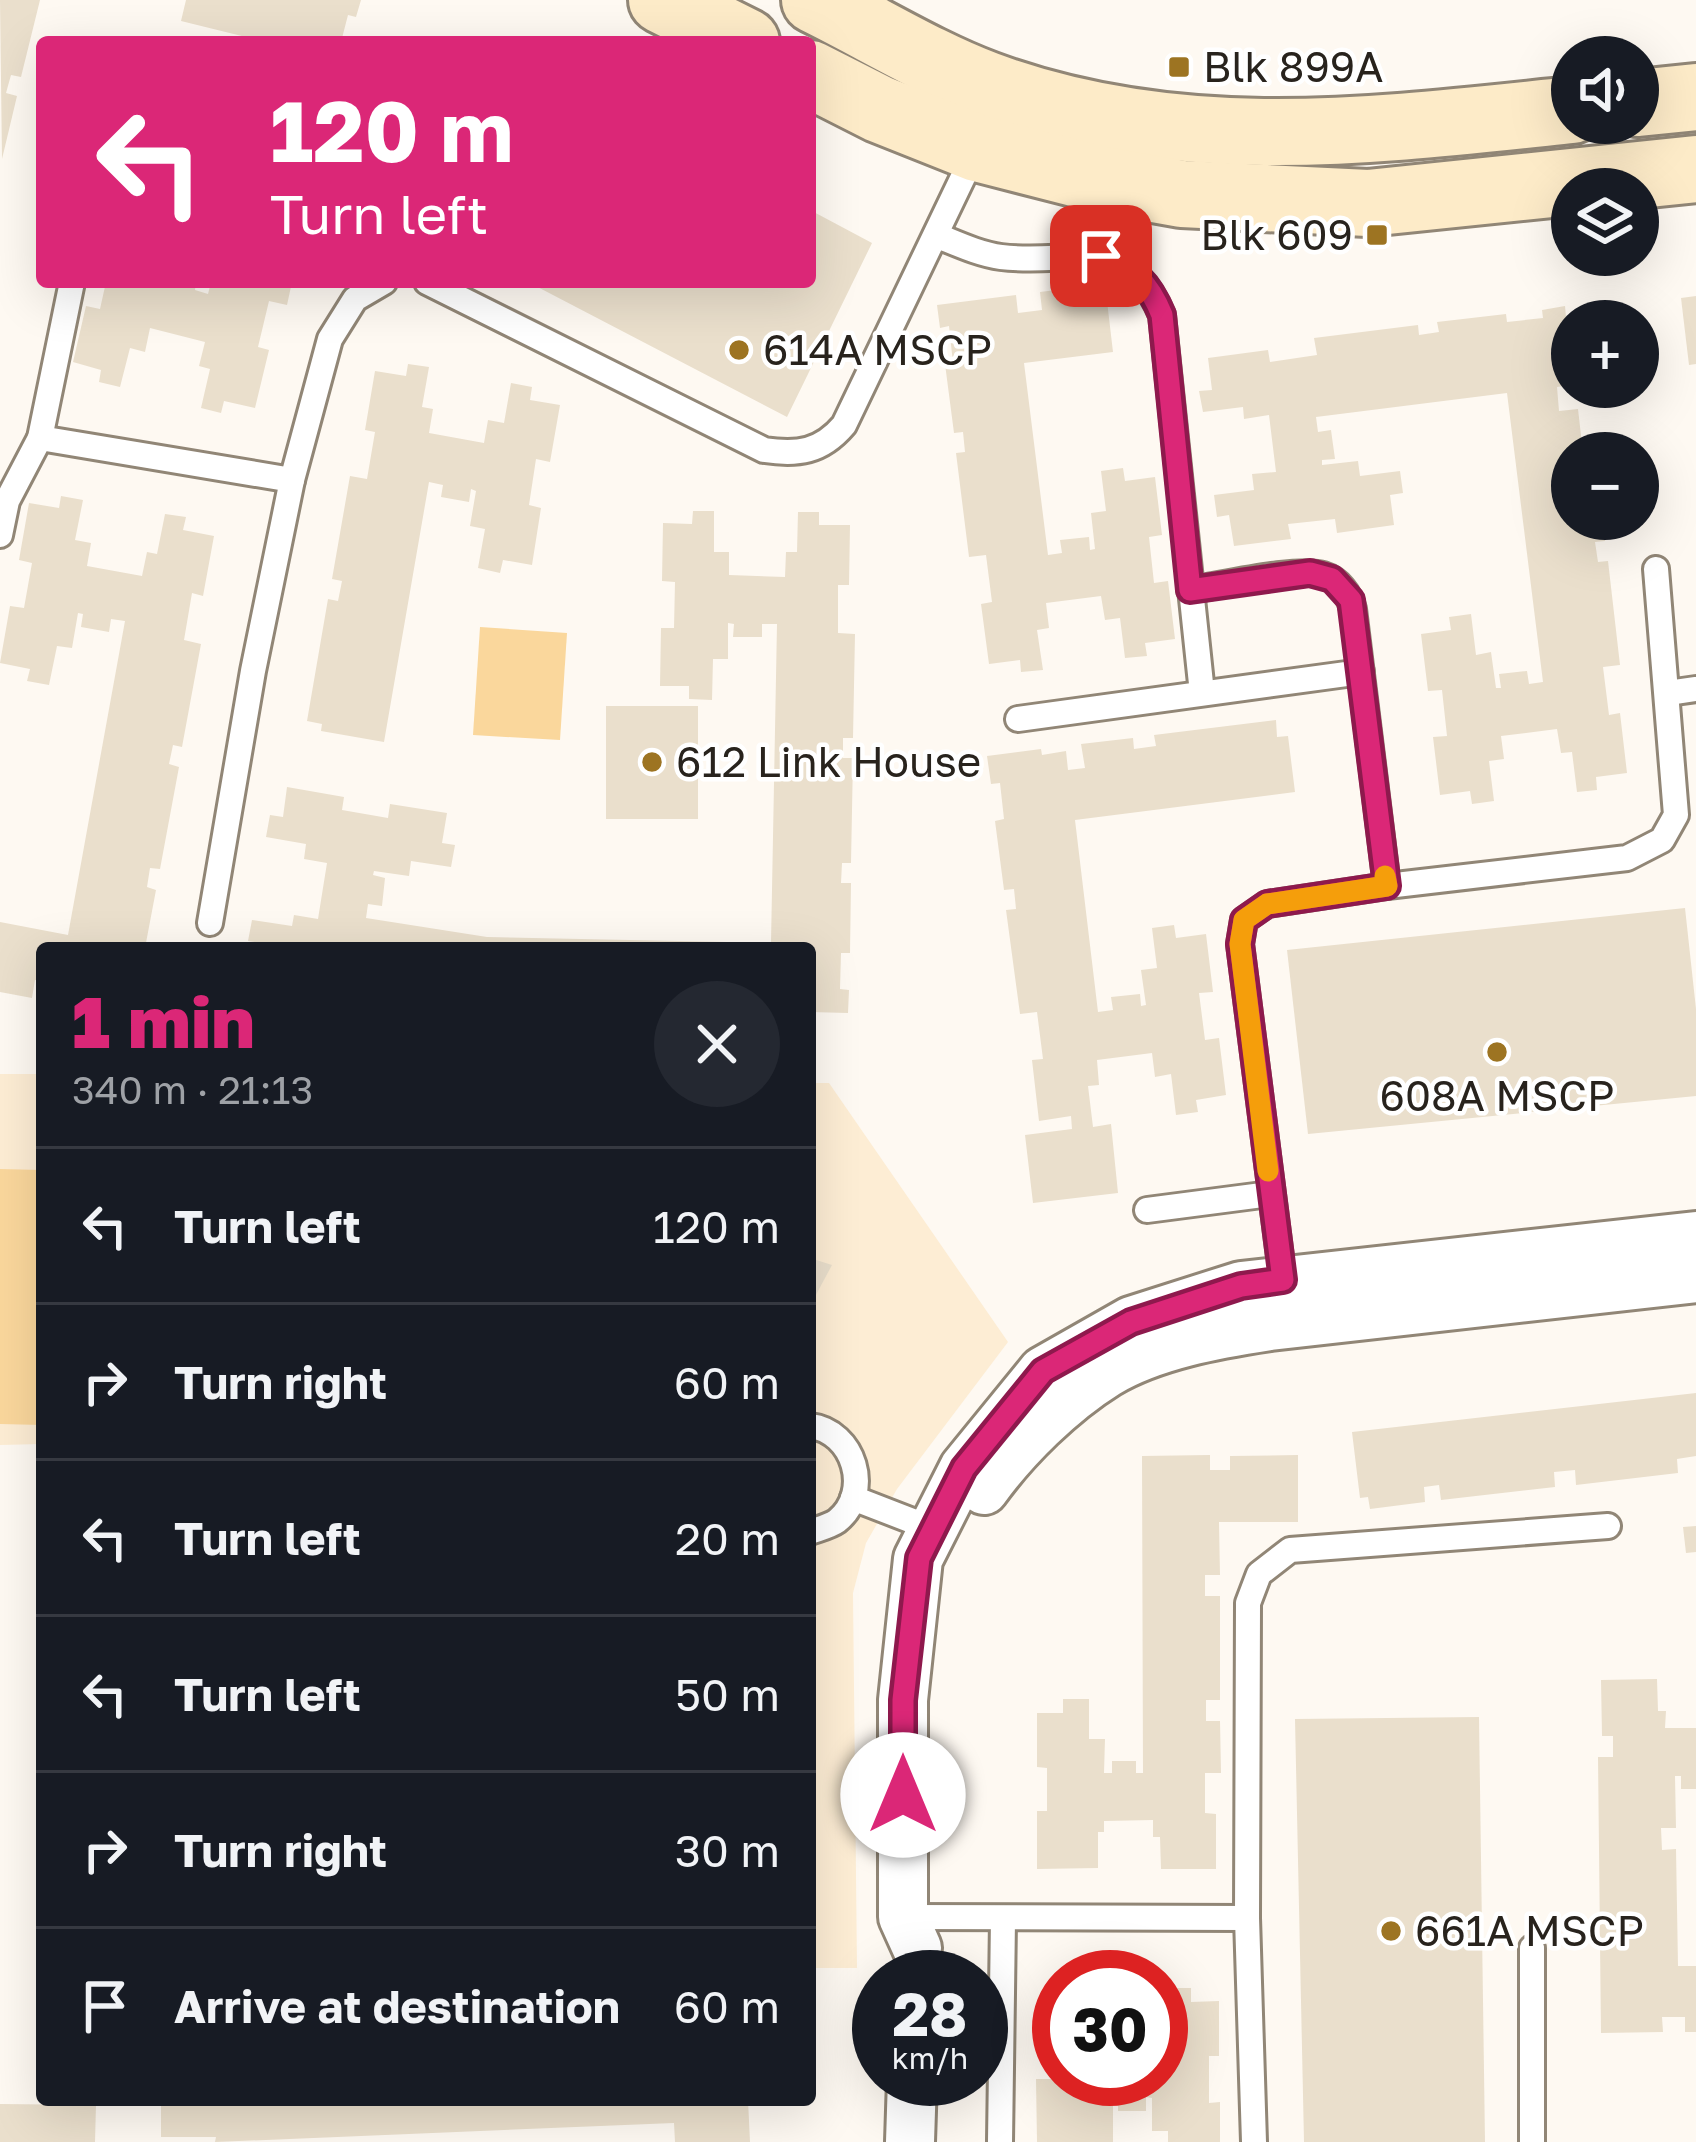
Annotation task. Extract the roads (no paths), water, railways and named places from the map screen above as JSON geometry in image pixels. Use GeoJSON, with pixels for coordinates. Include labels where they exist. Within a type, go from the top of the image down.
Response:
{"type":"FeatureCollection","features":[{"type":"Feature","properties":{"kind":"main road"},"geometry":{"type":"LineString","coordinates":[[662,0],[734,36]]}},
{"type":"Feature","properties":{"kind":"main road"},"geometry":{"type":"LineString","coordinates":[[815,0],[988,86],[1062,107],[1176,129],[1266,135],[1355,133],[1551,112]]}},
{"type":"Feature","properties":{"kind":"main road"},"geometry":{"type":"LineString","coordinates":[[816,77],[977,148],[1182,194],[1368,203],[1696,169]]}},
{"type":"Feature","properties":{"kind":"main road"},"geometry":{"type":"LineString","coordinates":[[1659,101],[1696,97]]}},
{"type":"Feature","properties":{"kind":"street"},"geometry":{"type":"LineString","coordinates":[[916,1940],[928,1670],[945,1574],[953,1547],[982,1493],[1057,1413],[1108,1373],[1222,1334],[1286,1302],[1696,1236]]}},
{"type":"Feature","properties":{"kind":"street"},"geometry":{"type":"LineString","coordinates":[[916,1940],[903,1700],[919,1558],[964,1468],[1043,1371],[1131,1322],[1241,1286],[1286,1302],[1696,1278]]}},
{"type":"Feature","properties":{"kind":"street"},"geometry":{"type":"LineString","coordinates":[[910,2142],[911,2106]]}},
{"type":"Feature","properties":{"kind":"lane"},"geometry":{"type":"LineString","coordinates":[[440,288],[764,451],[809,452],[830,442],[844,425],[977,148]]}},
{"type":"Feature","properties":{"kind":"lane"},"geometry":{"type":"LineString","coordinates":[[938,236],[1004,257],[1101,256],[1142,278],[1162,315],[1202,693]]}},
{"type":"Feature","properties":{"kind":"lane"},"geometry":{"type":"LineString","coordinates":[[0,535],[8,501],[40,438],[71,288]]}},
{"type":"Feature","properties":{"kind":"lane"},"geometry":{"type":"LineString","coordinates":[[210,923],[292,480],[330,339],[355,299],[374,288]]}},
{"type":"Feature","properties":{"kind":"lane"},"geometry":{"type":"LineString","coordinates":[[40,438],[292,480]]}},
{"type":"Feature","properties":{"kind":"lane"},"geometry":{"type":"LineString","coordinates":[[1286,1302],[1240,944],[1244,920],[1267,904],[1627,858],[1649,850],[1671,829],[1676,815],[1656,569]]}},
{"type":"Feature","properties":{"kind":"lane"},"geometry":{"type":"LineString","coordinates":[[1190,590],[1310,573],[1332,579],[1351,600],[1387,886]]}},
{"type":"Feature","properties":{"kind":"lane"},"geometry":{"type":"LineString","coordinates":[[1018,718],[1361,672]]}},
{"type":"Feature","properties":{"kind":"lane"},"geometry":{"type":"LineString","coordinates":[[1668,693],[1696,689]]}},
{"type":"Feature","properties":{"kind":"lane"},"geometry":{"type":"LineString","coordinates":[[1147,1210],[1270,1194]]}},
{"type":"Feature","properties":{"kind":"lane"},"geometry":{"type":"LineString","coordinates":[[816,1426],[846,1444],[857,1470],[854,1498],[836,1521],[816,1529]]}},
{"type":"Feature","properties":{"kind":"lane"},"geometry":{"type":"LineString","coordinates":[[854,1498],[933,1529]]}},
{"type":"Feature","properties":{"kind":"lane"},"geometry":{"type":"LineString","coordinates":[[1253,2142],[1246,1918],[1248,1603],[1259,1574],[1290,1550],[1608,1526]]}},
{"type":"Feature","properties":{"kind":"lane"},"geometry":{"type":"LineString","coordinates":[[916,1940],[1003,1919],[1246,1918]]}},
{"type":"Feature","properties":{"kind":"lane"},"geometry":{"type":"LineString","coordinates":[[1000,2142],[1003,1919]]}},
{"type":"Feature","properties":{"kind":"lane"},"geometry":{"type":"LineString","coordinates":[[1532,1948],[1532,2142]]}},
{"type":"Feature","properties":{"kind":"place","name":"Blk 899A"},"geometry":{"type":"Point","coordinates":[1179,67]}},
{"type":"Feature","properties":{"kind":"place","name":"Blk 609"},"geometry":{"type":"Point","coordinates":[1377,235]}},
{"type":"Feature","properties":{"kind":"place","name":"614A MSCP"},"geometry":{"type":"Point","coordinates":[739,350]}},
{"type":"Feature","properties":{"kind":"place","name":"612 Link House"},"geometry":{"type":"Point","coordinates":[652,762]}},
{"type":"Feature","properties":{"kind":"place","name":"608A MSCP"},"geometry":{"type":"Point","coordinates":[1497,1052]}},
{"type":"Feature","properties":{"kind":"place","name":"661A MSCP"},"geometry":{"type":"Point","coordinates":[1391,1931]}}]}
